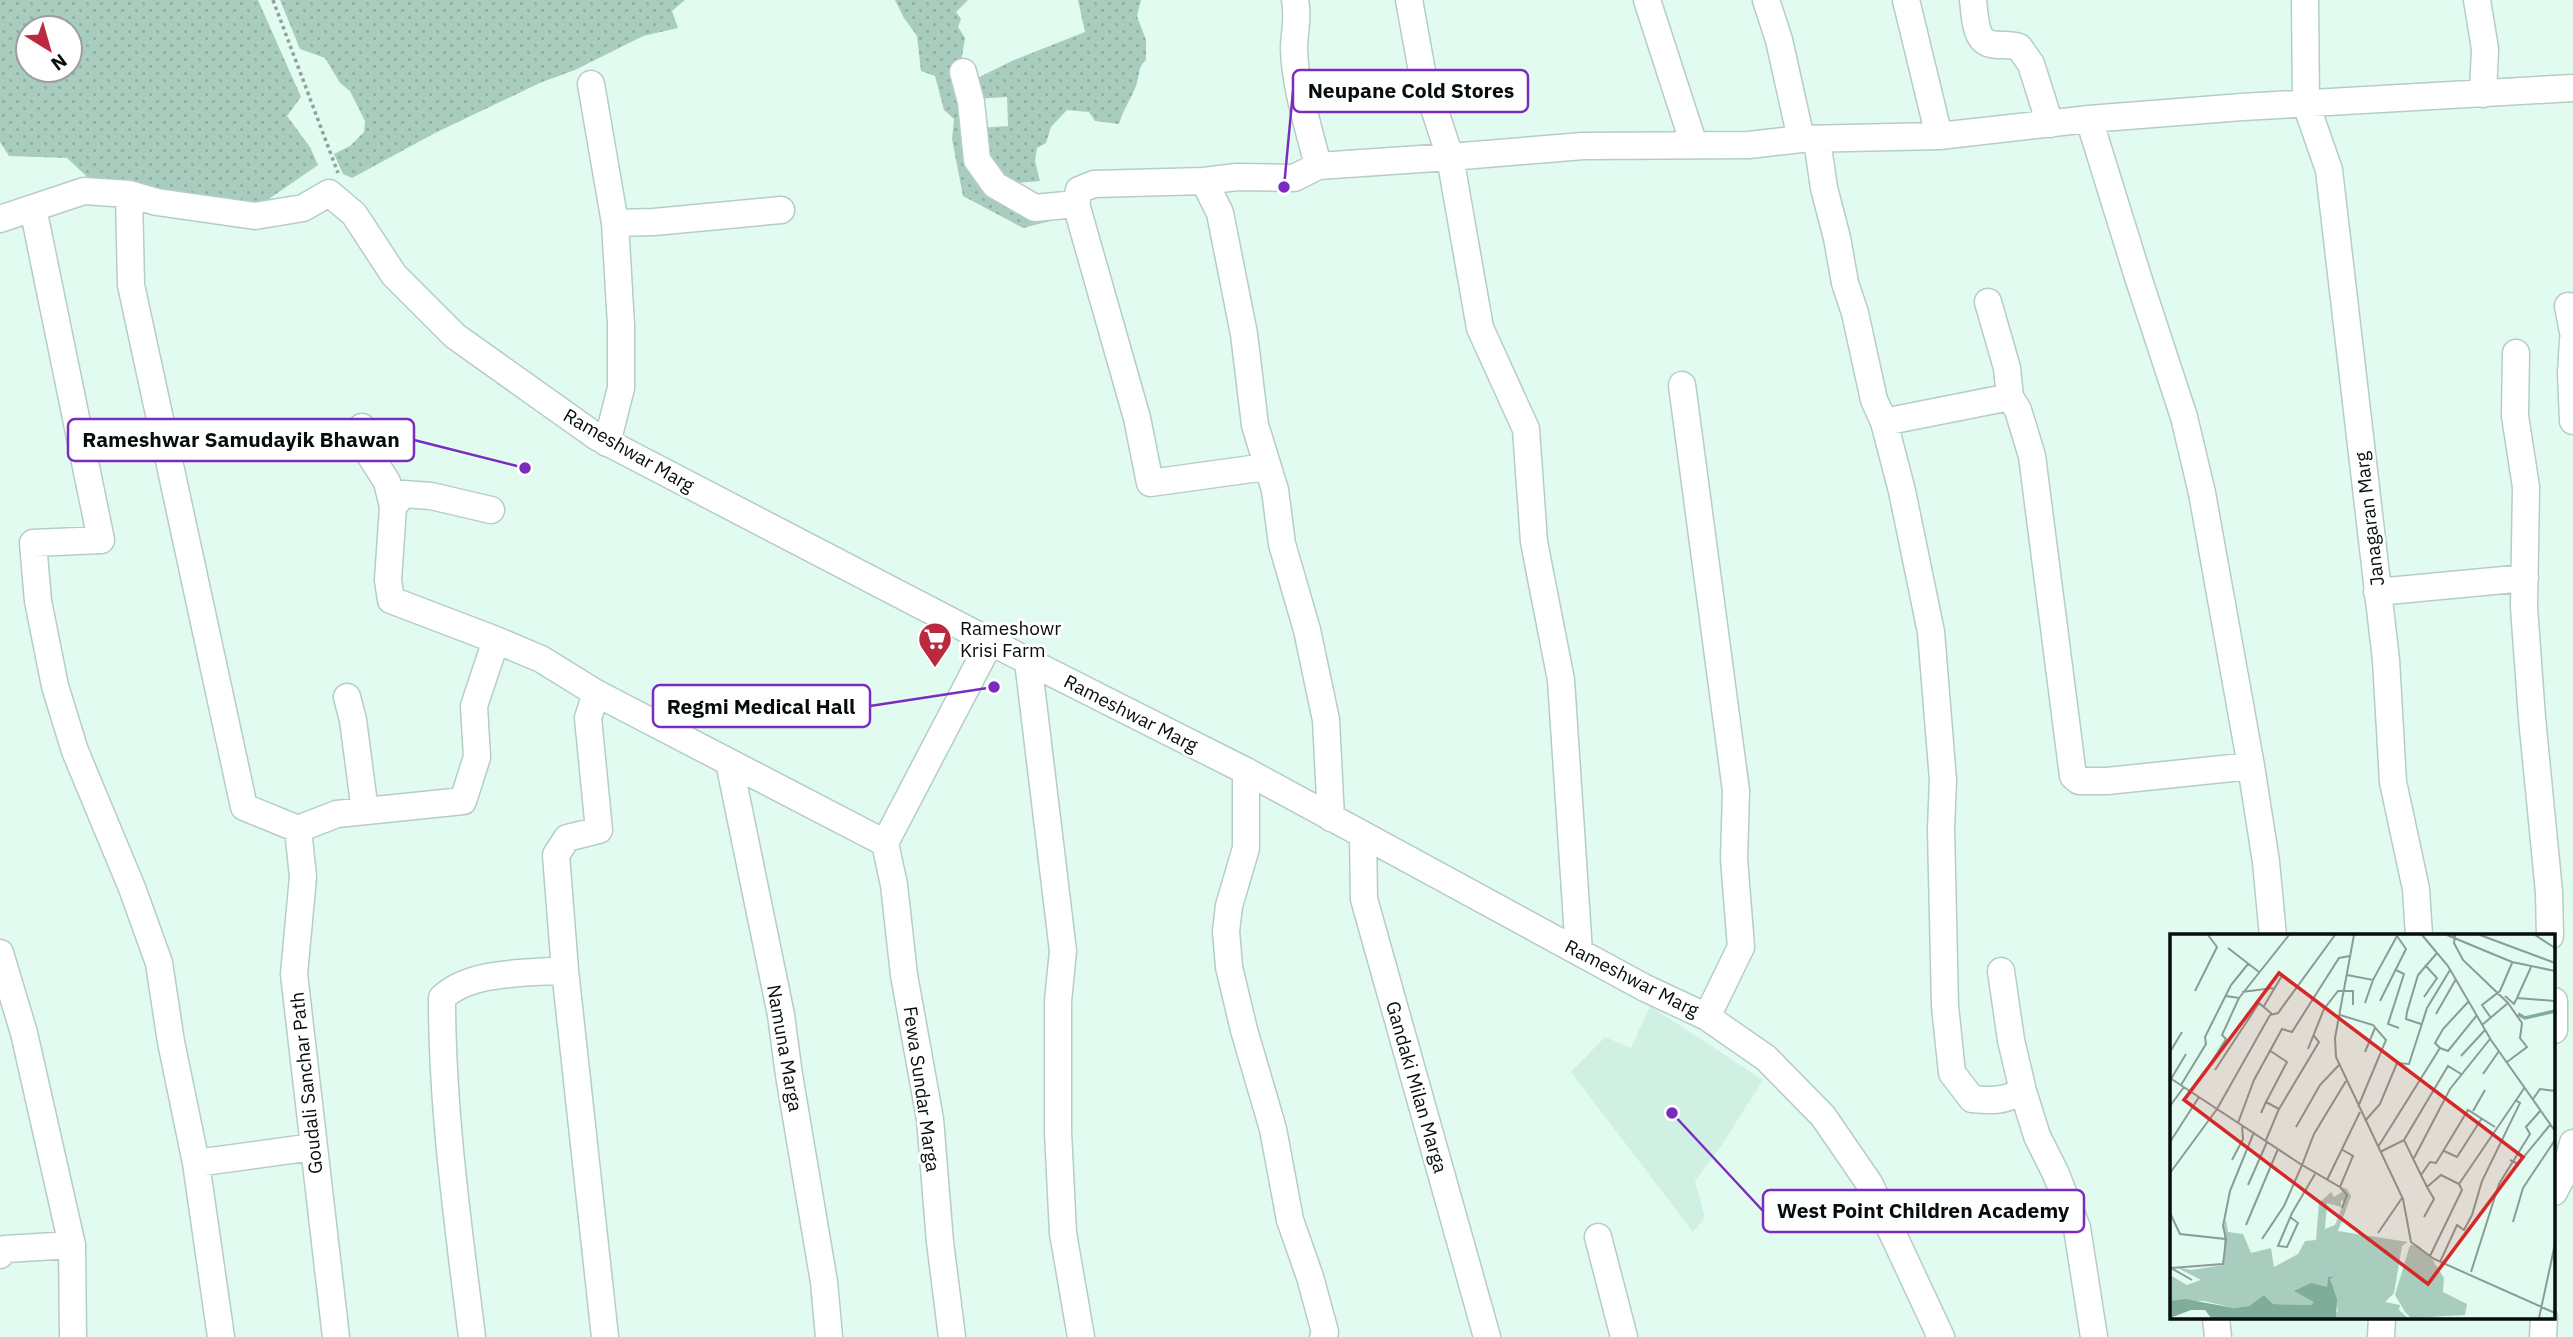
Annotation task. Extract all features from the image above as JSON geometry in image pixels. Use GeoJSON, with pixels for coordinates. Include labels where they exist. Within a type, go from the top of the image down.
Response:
{"type":"FeatureCollection","features":[{"type":"Feature","properties":{"kind":"street"},"geometry":{"type":"LineString","coordinates":[[1295,0],[1299,18],[1294,47],[1300,92],[1318,166]]}},
{"type":"Feature","properties":{"kind":"street"},"geometry":{"type":"LineString","coordinates":[[1409,0],[1422,71],[1450,157],[1480,328],[1526,429],[1534,542],[1561,680],[1579,952]]}},
{"type":"Feature","properties":{"kind":"street"},"geometry":{"type":"LineString","coordinates":[[1647,0],[1694,145]]}},
{"type":"Feature","properties":{"kind":"street"},"geometry":{"type":"LineString","coordinates":[[1766,0],[1837,237],[1845,283],[1855,313],[1874,401],[1884,422],[1905,504],[1931,632],[1943,780],[1941,829],[1945,1006],[1952,1073],[1972,1099],[1995,1102],[2023,1091]]}},
{"type":"Feature","properties":{"kind":"street"},"geometry":{"type":"LineString","coordinates":[[1906,0],[1939,136]]}},
{"type":"Feature","properties":{"kind":"street"},"geometry":{"type":"LineString","coordinates":[[1973,0],[1978,31],[1983,40],[1989,44],[2019,47],[2027,56],[2050,124]]}},
{"type":"Feature","properties":{"kind":"street","name":"Janagaran Marg"},"geometry":{"type":"LineString","coordinates":[[2305,0],[2306,104],[2329,170],[2386,660],[2393,782],[2416,889],[2419,934]]}},
{"type":"Feature","properties":{"kind":"street"},"geometry":{"type":"LineString","coordinates":[[2477,0],[2485,49],[2483,94]]}},
{"type":"Feature","properties":{"kind":"street"},"geometry":{"type":"LineString","coordinates":[[963,72],[971,102],[977,160],[996,185],[1035,208],[1076,204]]}},
{"type":"Feature","properties":{"kind":"street"},"geometry":{"type":"LineString","coordinates":[[591,84],[615,223],[621,325],[621,388],[607,443]]}},
{"type":"Feature","properties":{"kind":"street"},"geometry":{"type":"LineString","coordinates":[[1266,467],[1150,483],[1137,418],[1076,204],[1079,191],[1094,184],[1204,181],[1237,177],[1294,178],[1318,166],[1583,146],[1749,145],[1809,140],[1939,136],[2089,119],[2573,88]]}},
{"type":"Feature","properties":{"kind":"street"},"geometry":{"type":"LineString","coordinates":[[2089,119],[2184,417],[2202,493],[2251,766],[2266,862],[2273,934]]}},
{"type":"Feature","properties":{"kind":"street"},"geometry":{"type":"LineString","coordinates":[[1204,181],[1220,213],[1244,334],[1250,394],[1266,467],[1275,490],[1282,544],[1307,630],[1326,720],[1331,818]]}},
{"type":"Feature","properties":{"kind":"street","name":"Rameshwar Marg"},"geometry":{"type":"LineString","coordinates":[[0,219],[84,191],[129,194],[157,201],[256,216],[303,208],[328,193],[354,214],[394,275],[455,336],[517,383],[607,443],[990,642],[1246,771],[1645,988],[1707,1017],[1766,1058],[1823,1116],[1869,1183],[1941,1337]]}},
{"type":"Feature","properties":{"kind":"street"},"geometry":{"type":"LineString","coordinates":[[129,194],[131,285],[244,807],[298,829],[337,814],[463,801],[477,757],[474,706],[495,640]]}},
{"type":"Feature","properties":{"kind":"street"},"geometry":{"type":"LineString","coordinates":[[33,208],[101,540],[33,543],[38,601],[55,686],[75,751],[132,888],[159,963],[171,1042],[196,1163],[220,1337]]}},
{"type":"Feature","properties":{"kind":"street"},"geometry":{"type":"LineString","coordinates":[[615,223],[781,210]]}},
{"type":"Feature","properties":{"kind":"street"},"geometry":{"type":"LineString","coordinates":[[1988,302],[2007,368],[2010,397],[2018,410],[2032,456],[2073,776],[2079,781],[2107,781],[2251,766]]}},
{"type":"Feature","properties":{"kind":"street"},"geometry":{"type":"LineString","coordinates":[[2568,306],[2573,332]]}},
{"type":"Feature","properties":{"kind":"street"},"geometry":{"type":"LineString","coordinates":[[2573,340],[2573,421]]}},
{"type":"Feature","properties":{"kind":"street"},"geometry":{"type":"LineString","coordinates":[[2516,353],[2515,416],[2526,487],[2524,607],[2550,934]]}},
{"type":"Feature","properties":{"kind":"street"},"geometry":{"type":"LineString","coordinates":[[1682,385],[1736,791],[1734,859],[1741,947],[1707,1017]]}},
{"type":"Feature","properties":{"kind":"street"},"geometry":{"type":"LineString","coordinates":[[1884,422],[2010,397]]}},
{"type":"Feature","properties":{"kind":"street"},"geometry":{"type":"LineString","coordinates":[[362,428],[370,455],[387,482],[393,507],[388,580],[391,600],[541,659],[596,693],[885,843],[990,642]]}},
{"type":"Feature","properties":{"kind":"street"},"geometry":{"type":"LineString","coordinates":[[393,507],[403,494],[431,496],[491,510]]}},
{"type":"Feature","properties":{"kind":"street"},"geometry":{"type":"LineString","coordinates":[[2377,592],[2525,578]]}},
{"type":"Feature","properties":{"kind":"street"},"geometry":{"type":"LineString","coordinates":[[1028,661],[1063,951],[1058,1001],[1061,1208],[1081,1337]]}},
{"type":"Feature","properties":{"kind":"street"},"geometry":{"type":"LineString","coordinates":[[596,693],[587,718],[598,830],[566,838],[556,855],[565,970],[605,1337]]}},
{"type":"Feature","properties":{"kind":"street"},"geometry":{"type":"LineString","coordinates":[[347,697],[353,720],[365,811]]}},
{"type":"Feature","properties":{"kind":"street","name":"Namuna Marga"},"geometry":{"type":"LineString","coordinates":[[729,762],[781,1015],[824,1282],[830,1337]]}},
{"type":"Feature","properties":{"kind":"street"},"geometry":{"type":"LineString","coordinates":[[1246,771],[1246,848],[1229,906],[1226,931],[1229,967],[1273,1129],[1290,1220],[1310,1277],[1325,1332],[1323,1337]]}},
{"type":"Feature","properties":{"kind":"street","name":"Goudali Sanchar Path"},"geometry":{"type":"LineString","coordinates":[[298,829],[303,877],[295,974],[336,1337]]}},
{"type":"Feature","properties":{"kind":"street","name":"Gandaki Milan Marga"},"geometry":{"type":"LineString","coordinates":[[1363,835],[1364,899],[1488,1337]]}},
{"type":"Feature","properties":{"kind":"street","name":"Fewa Sundar Marga"},"geometry":{"type":"LineString","coordinates":[[885,843],[894,885],[904,975],[930,1119],[940,1242],[952,1337]]}},
{"type":"Feature","properties":{"kind":"street"},"geometry":{"type":"LineString","coordinates":[[0,953],[24,1032],[72,1245],[73,1337]]}},
{"type":"Feature","properties":{"kind":"street"},"geometry":{"type":"LineString","coordinates":[[472,1337],[442,1060],[442,998],[452,988],[473,979],[565,970]]}},
{"type":"Feature","properties":{"kind":"street"},"geometry":{"type":"LineString","coordinates":[[2001,971],[2011,1040],[2023,1091],[2037,1136],[2056,1174],[2077,1228],[2094,1337]]}},
{"type":"Feature","properties":{"kind":"street"},"geometry":{"type":"LineString","coordinates":[[2556,1188],[2566,1169],[2573,1143]]}},
{"type":"Feature","properties":{"kind":"street"},"geometry":{"type":"LineString","coordinates":[[196,1163],[313,1147]]}},
{"type":"Feature","properties":{"kind":"street"},"geometry":{"type":"LineString","coordinates":[[1598,1237],[1624,1337]]}},
{"type":"Feature","properties":{"kind":"street"},"geometry":{"type":"LineString","coordinates":[[0,1255],[5,1249],[72,1245]]}},
{"type":"Feature","properties":{"kind":"path"},"geometry":{"type":"LineString","coordinates":[[273,0],[340,176]]}},
{"type":"Feature","properties":{"kind":"shaded area"},"geometry":{"type":"Polygon","coordinates":[[[0,0],[258,0],[301,97],[287,116],[310,147],[318,165],[253,210],[95,184],[67,158],[9,156],[0,142],[0,0]]]}},
{"type":"Feature","properties":{"kind":"shaded area"},"geometry":{"type":"Polygon","coordinates":[[[280,0],[685,0],[672,11],[678,28],[643,36],[575,70],[542,82],[437,132],[352,178],[343,174],[334,154],[350,146],[364,132],[365,121],[350,91],[340,83],[325,58],[300,49],[280,0]]]}},
{"type":"Feature","properties":{"kind":"shaded area"},"geometry":{"type":"Polygon","coordinates":[[[895,0],[968,0],[956,12],[961,19],[958,27],[965,38],[961,62],[979,176],[1073,215],[1023,228],[963,196],[952,139],[954,119],[944,110],[935,76],[921,71],[917,36],[895,0]]]}},
{"type":"Feature","properties":{"kind":"shaded area"},"geometry":{"type":"Polygon","coordinates":[[[1078,0],[1141,0],[1137,16],[1146,40],[1146,60],[1141,66],[1136,86],[1119,124],[1095,121],[1089,112],[1067,110],[1051,127],[1046,143],[1037,148],[1035,161],[1040,181],[1016,183],[989,172],[978,128],[1008,126],[1007,97],[975,99],[973,80],[1014,60],[1085,32],[1078,0]]]}},
{"type":"Feature","properties":{"kind":"shaded area"},"geometry":{"type":"Polygon","coordinates":[[[1650,1006],[1763,1080],[1695,1181],[1705,1218],[1693,1232],[1571,1072],[1605,1037],[1631,1048],[1650,1006]]]}},
{"type":"Feature","properties":{"kind":"place","name":"Neupane Cold Stores"},"geometry":{"type":"Point","coordinates":[1284,187]}},
{"type":"Feature","properties":{"kind":"place","name":"Rameshwar Samudayik Bhawan"},"geometry":{"type":"Point","coordinates":[525,468]}},
{"type":"Feature","properties":{"kind":"place","name":"Rameshowr Krisi Farm"},"geometry":{"type":"Point","coordinates":[935,669]}},
{"type":"Feature","properties":{"kind":"place","name":"Regmi Medical Hall"},"geometry":{"type":"Point","coordinates":[994,687]}},
{"type":"Feature","properties":{"kind":"place","name":"West Point Children Academy"},"geometry":{"type":"Point","coordinates":[1672,1113]}}]}
